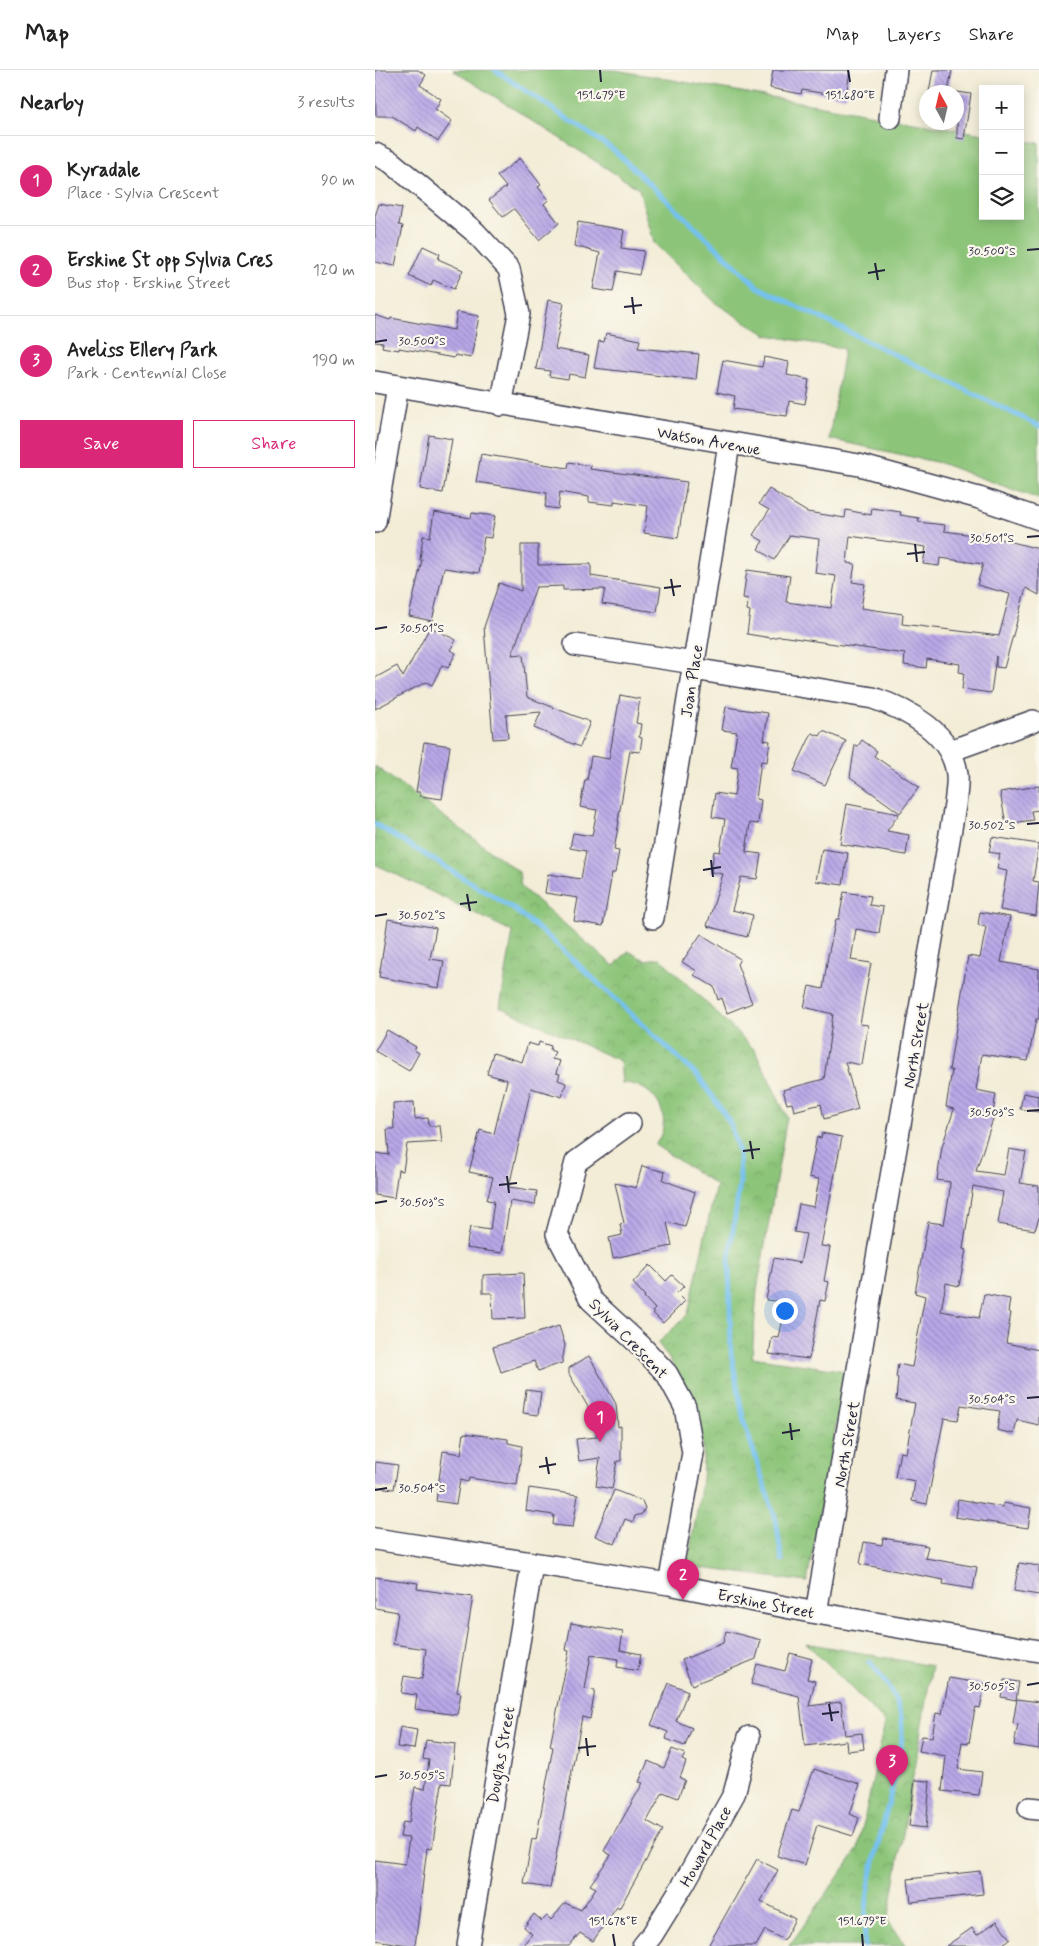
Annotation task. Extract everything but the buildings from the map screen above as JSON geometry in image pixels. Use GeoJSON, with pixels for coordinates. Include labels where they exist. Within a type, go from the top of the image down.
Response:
{"type":"FeatureCollection","features":[{"type":"Feature","properties":{"kind":"street"},"geometry":{"type":"LineString","coordinates":[[890,118],[895,70]]}},
{"type":"Feature","properties":{"kind":"street"},"geometry":{"type":"LineString","coordinates":[[375,154],[391,162],[475,232],[509,269],[519,314],[501,405]]}},
{"type":"Feature","properties":{"kind":"street","name":"Watson Avenue"},"geometry":{"type":"LineString","coordinates":[[375,382],[859,466],[979,498],[1039,519]]}},
{"type":"Feature","properties":{"kind":"street"},"geometry":{"type":"LineString","coordinates":[[375,522],[398,386]]}},
{"type":"Feature","properties":{"kind":"street","name":"Joan Place"},"geometry":{"type":"LineString","coordinates":[[653,918],[729,444]]}},
{"type":"Feature","properties":{"kind":"street","name":"North Street"},"geometry":{"type":"LineString","coordinates":[[575,645],[873,698],[895,706],[937,734],[950,751],[957,774],[955,805],[816,1613]]}},
{"type":"Feature","properties":{"kind":"street"},"geometry":{"type":"LineString","coordinates":[[950,751],[1033,721]]}},
{"type":"Feature","properties":{"kind":"street","name":"Sylvia Crescent"},"geometry":{"type":"LineString","coordinates":[[630,1123],[576,1162],[557,1234],[591,1300],[640,1345],[667,1374],[685,1407],[693,1453],[669,1584]]}},
{"type":"Feature","properties":{"kind":"street","name":"Erskine Street"},"geometry":{"type":"LineString","coordinates":[[375,1539],[532,1565],[669,1584],[816,1613],[1039,1651]]}},
{"type":"Feature","properties":{"kind":"street","name":"Douglas Street"},"geometry":{"type":"LineString","coordinates":[[468,1946],[532,1565]]}},
{"type":"Feature","properties":{"kind":"street","name":"Howard Place"},"geometry":{"type":"LineString","coordinates":[[643,1946],[683,1885],[734,1794],[749,1737]]}},
{"type":"Feature","properties":{"kind":"green space"},"geometry":{"type":"Polygon","coordinates":[[[453,70],[615,70],[919,123],[919,130],[960,130],[979,133],[979,220],[1024,220],[1024,141],[1039,143],[1039,499],[940,463],[829,439],[844,349],[767,335],[717,304],[654,243],[639,189],[453,70]]]}},
{"type":"Feature","properties":{"kind":"green space"},"geometry":{"type":"Polygon","coordinates":[[[375,766],[519,872],[521,887],[614,966],[628,951],[645,960],[660,958],[755,1050],[787,1117],[757,1290],[752,1357],[846,1371],[807,1582],[687,1566],[701,1489],[703,1447],[701,1431],[697,1415],[684,1385],[658,1343],[688,1314],[716,1185],[655,1145],[661,1135],[663,1124],[659,1104],[644,1089],[622,1083],[620,1061],[500,1007],[513,932],[375,864],[375,766]]]}},
{"type":"Feature","properties":{"kind":"green space"},"geometry":{"type":"Polygon","coordinates":[[[806,1643],[932,1666],[888,1921],[906,1946],[789,1946],[858,1849],[885,1722],[806,1643]]]}},
{"type":"Feature","properties":{"kind":"waterway"},"geometry":{"type":"LineString","coordinates":[[495,70],[615,151],[758,287],[1039,426]]}},
{"type":"Feature","properties":{"kind":"waterway"},"geometry":{"type":"LineString","coordinates":[[375,824],[511,907],[551,939],[699,1077],[729,1121],[739,1152],[740,1181],[729,1259],[731,1353],[744,1422],[776,1520],[782,1560]]}},
{"type":"Feature","properties":{"kind":"waterway"},"geometry":{"type":"LineString","coordinates":[[865,1946],[866,1907],[869,1888],[897,1768],[902,1733],[901,1716],[895,1699],[870,1662]]}},
{"type":"Feature","properties":{"kind":"place","name":"Kyradale"},"geometry":{"type":"Point","coordinates":[600,1442]}},
{"type":"Feature","properties":{"kind":"place","name":"Erskine St opp Sylvia Cres"},"geometry":{"type":"Point","coordinates":[683,1600]}},
{"type":"Feature","properties":{"kind":"place","name":"Aveliss Ellery Park"},"geometry":{"type":"Point","coordinates":[892,1786]}}]}
